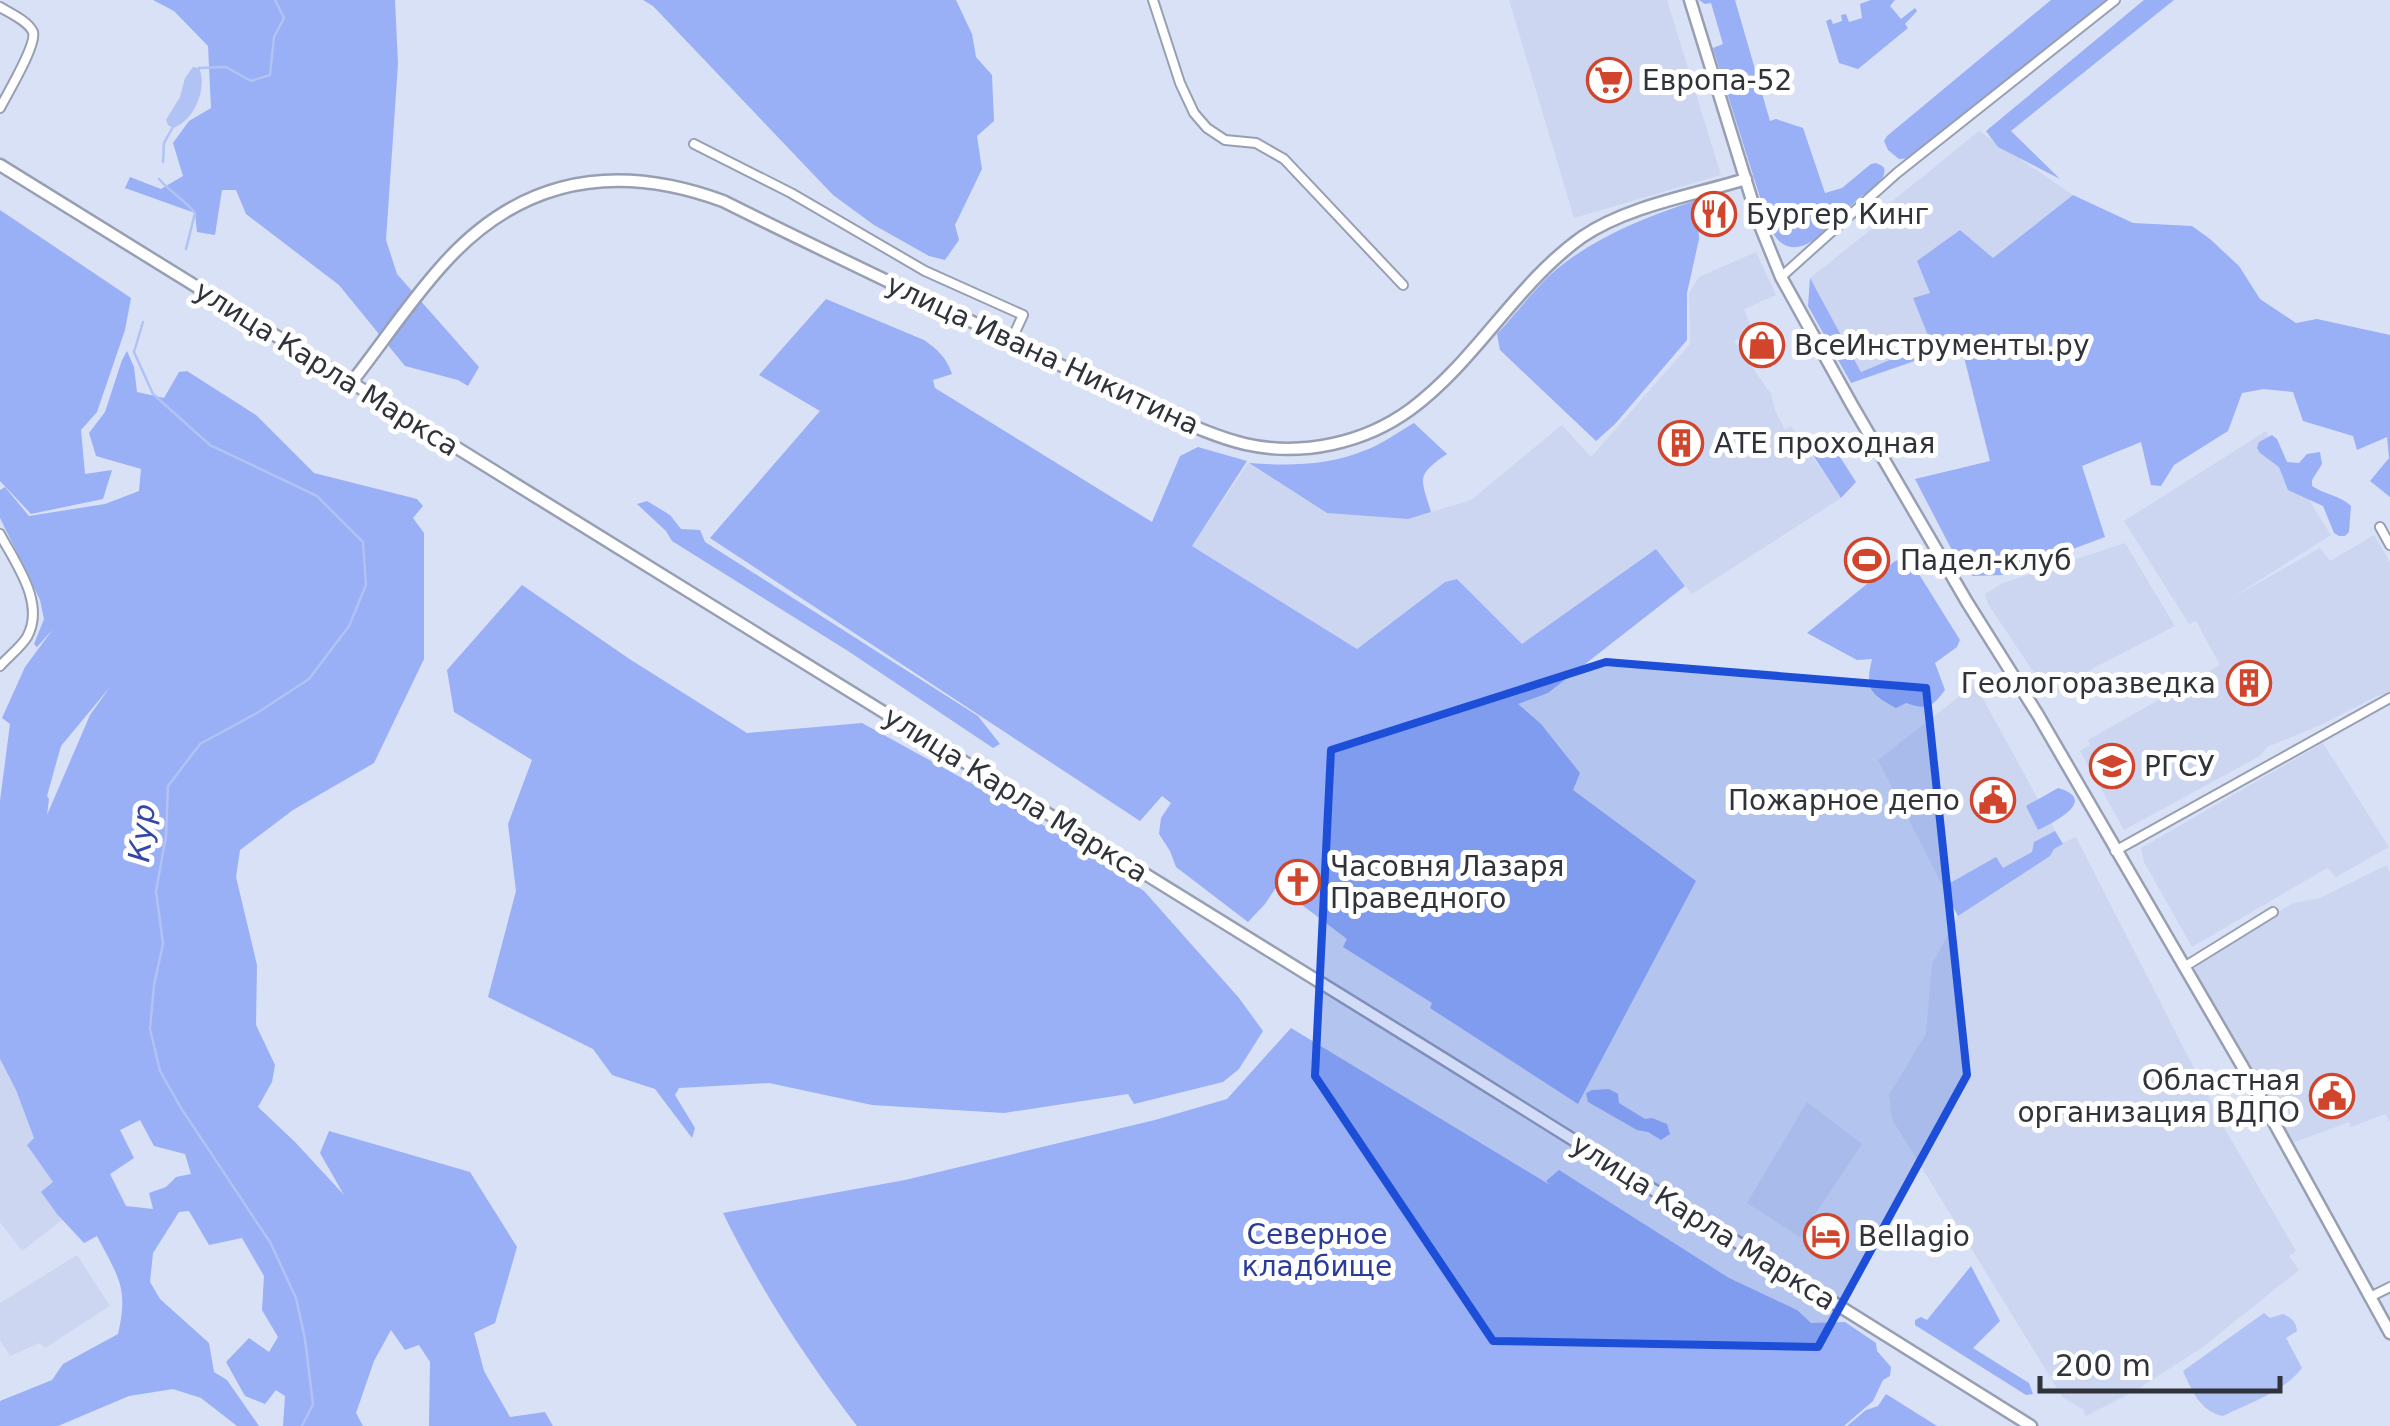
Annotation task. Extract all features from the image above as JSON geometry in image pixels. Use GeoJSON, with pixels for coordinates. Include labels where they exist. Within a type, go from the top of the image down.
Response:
{"type":"FeatureCollection","features":[{"type":"Feature","properties":{"kind":"main road"},"geometry":{"type":"LineString","coordinates":[[1690,0],[1773,259],[1794,302],[2270,1113],[2390,1333]]}},
{"type":"Feature","properties":{"kind":"main road","name":"улица Карла Маркса"},"geometry":{"type":"LineString","coordinates":[[0,166],[2030,1426]]}},
{"type":"Feature","properties":{"kind":"main road","name":"улица Ивана Никитина"},"geometry":{"type":"LineString","coordinates":[[352,383],[440,268],[465,242],[513,208],[570,184],[648,181],[723,201],[1205,432],[1246,444],[1320,447],[1386,425],[1431,394],[1534,280],[1584,236],[1636,212],[1746,180]]}},
{"type":"Feature","properties":{"kind":"street"},"geometry":{"type":"LineString","coordinates":[[1153,0],[1180,83],[1194,113],[1207,128],[1225,140],[1256,143],[1284,160],[1404,284]]}},
{"type":"Feature","properties":{"kind":"street"},"geometry":{"type":"LineString","coordinates":[[1781,277],[1896,172],[2115,0]]}},
{"type":"Feature","properties":{"kind":"street"},"geometry":{"type":"LineString","coordinates":[[0,7],[33,32],[33,44],[0,108]]}},
{"type":"Feature","properties":{"kind":"street"},"geometry":{"type":"LineString","coordinates":[[694,144],[790,193],[924,271],[1023,315],[1011,341]]}},
{"type":"Feature","properties":{"kind":"street"},"geometry":{"type":"LineString","coordinates":[[2380,527],[2390,545]]}},
{"type":"Feature","properties":{"kind":"street"},"geometry":{"type":"LineString","coordinates":[[0,534],[33,603],[33,620],[26,638],[0,666]]}},
{"type":"Feature","properties":{"kind":"street"},"geometry":{"type":"LineString","coordinates":[[2115,851],[2387,700],[2390,714]]}},
{"type":"Feature","properties":{"kind":"street"},"geometry":{"type":"LineString","coordinates":[[2184,967],[2273,912]]}},
{"type":"Feature","properties":{"kind":"street"},"geometry":{"type":"LineString","coordinates":[[2370,1297],[2390,1287]]}},
{"type":"Feature","properties":{"kind":"highlighted area"},"geometry":{"type":"Polygon","coordinates":[[[1606,662],[1926,688],[1967,1075],[1818,1347],[1493,1341],[1315,1076],[1331,750],[1606,662]]]}},
{"type":"Feature","properties":{"kind":"shaded area"},"geometry":{"type":"Polygon","coordinates":[[[1509,0],[1667,0],[1721,175],[1574,218],[1509,0]]]}},
{"type":"Feature","properties":{"kind":"shaded area"},"geometry":{"type":"Polygon","coordinates":[[[193,67],[199,68],[200,94],[193,111],[173,128],[166,120],[193,67]]]}},
{"type":"Feature","properties":{"kind":"shaded area"},"geometry":{"type":"Polygon","coordinates":[[[1979,131],[2073,195],[1993,258],[1930,293],[1913,298],[1928,344],[1861,372],[1810,278],[1878,224],[1874,216],[1979,131]]]}},
{"type":"Feature","properties":{"kind":"shaded area"},"geometry":{"type":"Polygon","coordinates":[[[1756,252],[1776,295],[1744,309],[1753,332],[1734,341],[1771,394],[1785,430],[1791,426],[1841,498],[1692,594],[1656,549],[1521,645],[1457,579],[1445,582],[1357,649],[1192,546],[1248,463],[1327,513],[1408,519],[1471,500],[1562,425],[1591,457],[1690,344],[1689,293],[1699,277],[1756,252]]]}},
{"type":"Feature","properties":{"kind":"shaded area"},"geometry":{"type":"Polygon","coordinates":[[[2266,431],[2331,535],[2230,599],[2320,548],[2330,561],[2374,535],[2390,562],[2390,693],[2267,747],[2260,756],[2124,830],[2080,751],[2090,745],[2088,740],[2220,665],[2196,621],[2189,624],[2124,521],[2266,431]]]}},
{"type":"Feature","properties":{"kind":"shaded area"},"geometry":{"type":"Polygon","coordinates":[[[2125,543],[2175,626],[2088,671],[2051,698],[1985,594],[2003,583],[2125,543]]]}},
{"type":"Feature","properties":{"kind":"shaded area"},"geometry":{"type":"Polygon","coordinates":[[[1975,684],[2062,843],[2076,837],[2226,1131],[2296,1251],[2289,1256],[2299,1270],[2203,1347],[2133,1392],[2086,1416],[2083,1409],[2063,1398],[1892,1119],[1889,1095],[1926,1034],[1932,964],[1958,916],[1878,760],[1975,684]]]}},
{"type":"Feature","properties":{"kind":"shaded area"},"geometry":{"type":"Polygon","coordinates":[[[2323,743],[2389,847],[2336,877],[2327,868],[2192,947],[2144,862],[2141,848],[2323,743]]]}},
{"type":"Feature","properties":{"kind":"shaded area"},"geometry":{"type":"Polygon","coordinates":[[[2387,865],[2390,1122],[2385,1114],[2351,1127],[2349,1122],[2287,1145],[2231,1047],[2195,969],[2200,960],[2293,903],[2320,898],[2387,865]]]}},
{"type":"Feature","properties":{"kind":"shaded area"},"geometry":{"type":"Polygon","coordinates":[[[0,1059],[34,1138],[27,1145],[54,1183],[41,1192],[62,1220],[22,1251],[0,1222],[0,1059]]]}},
{"type":"Feature","properties":{"kind":"shaded area"},"geometry":{"type":"Polygon","coordinates":[[[1807,1102],[1862,1144],[1800,1237],[1747,1203],[1807,1102]]]}},
{"type":"Feature","properties":{"kind":"shaded area"},"geometry":{"type":"Polygon","coordinates":[[[77,1255],[110,1306],[45,1348],[40,1343],[10,1356],[0,1340],[0,1303],[77,1255]]]}},
{"type":"Feature","properties":{"kind":"shaded area"},"geometry":{"type":"Polygon","coordinates":[[[2264,1313],[2270,1318],[2283,1314],[2294,1322],[2297,1331],[2286,1338],[2302,1368],[2266,1396],[2223,1416],[2208,1410],[2183,1371],[2264,1313]]]}},
{"type":"Feature","properties":{"kind":"green space"},"geometry":{"type":"Polygon","coordinates":[[[153,0],[395,0],[398,64],[386,240],[397,274],[479,367],[468,386],[405,366],[339,285],[246,214],[236,190],[222,190],[215,235],[197,232],[195,213],[125,188],[130,177],[161,189],[183,176],[173,143],[189,121],[211,108],[208,46],[174,11],[153,0]]]}},
{"type":"Feature","properties":{"kind":"green space"},"geometry":{"type":"Polygon","coordinates":[[[643,0],[956,0],[972,34],[976,57],[992,75],[994,121],[977,136],[982,169],[955,225],[959,240],[945,260],[929,256],[874,225],[833,195],[643,0]]]}},
{"type":"Feature","properties":{"kind":"green space"},"geometry":{"type":"Polygon","coordinates":[[[1699,0],[1735,0],[1770,121],[1776,119],[1803,128],[1825,193],[1842,188],[1871,164],[1884,168],[1880,181],[1820,235],[1799,247],[1779,241],[1765,213],[1713,48],[1723,44],[1711,3],[1699,0]]]}},
{"type":"Feature","properties":{"kind":"green space"},"geometry":{"type":"Polygon","coordinates":[[[1895,0],[1890,6],[1901,19],[1915,8],[1917,11],[1905,24],[1908,28],[1858,69],[1839,63],[1826,21],[1842,21],[1841,15],[1846,14],[1849,22],[1862,18],[1860,4],[1895,0]]]}},
{"type":"Feature","properties":{"kind":"green space"},"geometry":{"type":"Polygon","coordinates":[[[2051,0],[2106,0],[1912,158],[1899,159],[1888,150],[1884,141],[1887,136],[2051,0]]]}},
{"type":"Feature","properties":{"kind":"green space"},"geometry":{"type":"Polygon","coordinates":[[[2144,0],[2174,0],[2011,131],[2060,179],[1998,147],[1986,131],[2144,0]]]}},
{"type":"Feature","properties":{"kind":"green space"},"geometry":{"type":"Polygon","coordinates":[[[2073,195],[2133,223],[2192,226],[2239,266],[2260,299],[2296,323],[2317,319],[2390,335],[2390,497],[2370,481],[2389,458],[2387,437],[2357,450],[2353,436],[2303,421],[2293,392],[2264,389],[2242,393],[2228,431],[2174,465],[2161,486],[2151,485],[2141,442],[2082,466],[2105,537],[2003,575],[1973,576],[1956,558],[1915,479],[1990,461],[1961,345],[1851,383],[1808,306],[1810,278],[1861,372],[1928,344],[1913,298],[1930,293],[1917,261],[1960,230],[1993,258],[2073,195]]]}},
{"type":"Feature","properties":{"kind":"green space"},"geometry":{"type":"Polygon","coordinates":[[[1697,200],[1699,239],[1687,293],[1687,340],[1596,441],[1500,350],[1497,334],[1566,262],[1601,239],[1697,200]]]}},
{"type":"Feature","properties":{"kind":"green space"},"geometry":{"type":"Polygon","coordinates":[[[0,210],[131,298],[125,330],[97,412],[81,430],[85,474],[112,470],[103,499],[31,514],[0,481],[0,210]]]}},
{"type":"Feature","properties":{"kind":"green space"},"geometry":{"type":"Polygon","coordinates":[[[826,299],[924,340],[941,354],[952,374],[933,380],[935,388],[1152,522],[1180,456],[1198,447],[1247,461],[1192,546],[1357,649],[1445,582],[1457,579],[1522,644],[1656,549],[1685,586],[1548,693],[1518,704],[1541,724],[1580,773],[1573,790],[1696,881],[1578,1104],[1343,947],[1347,939],[1277,886],[1248,922],[1176,867],[1159,834],[1161,818],[1171,803],[1162,796],[1140,821],[710,538],[820,411],[759,375],[826,299]]]}},
{"type":"Feature","properties":{"kind":"green space"},"geometry":{"type":"Polygon","coordinates":[[[127,351],[134,367],[137,392],[164,398],[179,372],[187,371],[256,415],[314,473],[417,499],[423,506],[413,518],[424,533],[424,659],[374,763],[293,810],[240,850],[236,877],[257,965],[256,1025],[275,1065],[272,1082],[258,1107],[344,1195],[320,1153],[329,1131],[470,1172],[517,1247],[495,1323],[474,1333],[484,1371],[510,1417],[545,1412],[553,1426],[429,1426],[430,1362],[419,1345],[405,1350],[391,1330],[374,1361],[356,1413],[363,1426],[283,1426],[285,1396],[276,1390],[265,1404],[245,1396],[226,1362],[249,1338],[269,1352],[278,1337],[262,1310],[264,1276],[242,1238],[209,1245],[189,1211],[179,1212],[153,1253],[150,1282],[160,1299],[209,1343],[214,1372],[227,1380],[259,1426],[237,1426],[201,1398],[173,1389],[129,1396],[58,1426],[0,1426],[0,1401],[52,1380],[63,1364],[118,1334],[121,1318],[120,1283],[97,1236],[84,1243],[41,1192],[53,1182],[27,1145],[34,1138],[0,1059],[0,801],[10,724],[2,718],[25,667],[53,629],[37,647],[34,644],[44,619],[40,600],[0,518],[0,490],[5,487],[29,516],[105,504],[139,491],[141,469],[96,456],[89,433],[105,412],[127,351]],[[110,687],[61,746],[47,796],[47,815],[90,715],[110,687]],[[140,1120],[120,1130],[134,1158],[110,1174],[126,1206],[153,1209],[149,1193],[166,1187],[176,1177],[191,1174],[185,1154],[154,1146],[140,1120]]]}},
{"type":"Feature","properties":{"kind":"green space"},"geometry":{"type":"Polygon","coordinates":[[[1414,423],[1447,454],[1423,478],[1431,512],[1408,519],[1327,513],[1249,463],[1337,459],[1372,447],[1414,423]]]}},
{"type":"Feature","properties":{"kind":"green space"},"geometry":{"type":"Polygon","coordinates":[[[1824,432],[1856,482],[1841,498],[1807,446],[1824,432]]]}},
{"type":"Feature","properties":{"kind":"green space"},"geometry":{"type":"Polygon","coordinates":[[[2272,435],[2287,462],[2299,463],[2307,454],[2320,452],[2322,464],[2312,486],[2351,506],[2349,532],[2345,536],[2334,533],[2323,506],[2288,490],[2279,467],[2260,453],[2259,442],[2272,435]]]}},
{"type":"Feature","properties":{"kind":"green space"},"geometry":{"type":"Polygon","coordinates":[[[647,501],[670,515],[681,529],[700,530],[705,542],[978,716],[1000,744],[993,748],[672,541],[637,504],[647,501]]]}},
{"type":"Feature","properties":{"kind":"green space"},"geometry":{"type":"Polygon","coordinates":[[[1905,558],[1912,563],[1960,640],[1957,647],[1935,663],[1945,690],[1936,701],[1924,707],[1906,703],[1896,708],[1871,689],[1872,659],[1857,660],[1807,633],[1895,561],[1905,558]]]}},
{"type":"Feature","properties":{"kind":"green space"},"geometry":{"type":"Polygon","coordinates":[[[522,585],[747,733],[862,723],[1020,810],[1144,891],[1239,998],[1263,1031],[1239,1069],[1223,1082],[1134,1104],[1128,1094],[1004,1113],[872,1105],[769,1083],[679,1088],[675,1095],[695,1128],[692,1138],[655,1089],[612,1075],[593,1049],[488,997],[516,891],[508,824],[532,760],[454,712],[447,670],[522,585]]]}},
{"type":"Feature","properties":{"kind":"green space"},"geometry":{"type":"Polygon","coordinates":[[[2058,788],[2070,793],[2074,805],[2062,817],[2038,830],[2026,806],[2058,788]]]}},
{"type":"Feature","properties":{"kind":"green space"},"geometry":{"type":"Polygon","coordinates":[[[2055,831],[2063,844],[2050,856],[1958,916],[1943,887],[1996,857],[2003,868],[2032,852],[2034,842],[2055,831]]]}},
{"type":"Feature","properties":{"kind":"green space","name":"Северное кладбище"},"geometry":{"type":"Polygon","coordinates":[[[1291,1028],[1550,1185],[1546,1181],[1559,1170],[1729,1278],[1797,1310],[1811,1323],[1845,1322],[1876,1343],[1877,1351],[1891,1367],[1890,1376],[1883,1380],[1873,1401],[1844,1426],[857,1426],[785,1323],[723,1213],[905,1180],[1227,1099],[1291,1028]]]}},
{"type":"Feature","properties":{"kind":"green space"},"geometry":{"type":"Polygon","coordinates":[[[1609,1089],[1618,1094],[1619,1103],[1645,1119],[1667,1124],[1670,1134],[1661,1140],[1588,1102],[1586,1093],[1609,1089]]]}},
{"type":"Feature","properties":{"kind":"green space"},"geometry":{"type":"Polygon","coordinates":[[[1971,1266],[2000,1321],[1973,1348],[2029,1383],[2033,1394],[2026,1395],[1915,1325],[1921,1317],[1927,1320],[1971,1266]]]}},
{"type":"Feature","properties":{"kind":"green space"},"geometry":{"type":"Polygon","coordinates":[[[1886,1394],[1937,1426],[1847,1426],[1866,1410],[1878,1406],[1886,1394]]]}},
{"type":"Feature","properties":{"kind":"waterway","name":"Кур"},"geometry":{"type":"LineString","coordinates":[[197,70],[226,67],[251,81],[270,75],[274,37],[284,18],[275,0]]}},
{"type":"Feature","properties":{"kind":"waterway","name":"Кур"},"geometry":{"type":"LineString","coordinates":[[163,162],[164,143],[173,127]]}},
{"type":"Feature","properties":{"kind":"waterway"},"geometry":{"type":"LineString","coordinates":[[159,179],[195,213],[186,249]]}},
{"type":"Feature","properties":{"kind":"waterway","name":"Кур"},"geometry":{"type":"LineString","coordinates":[[143,322],[134,352],[153,394],[210,445],[317,496],[363,542],[366,585],[349,626],[309,679],[200,744],[168,786],[166,836],[156,891],[163,944],[150,1029],[160,1071],[270,1242],[296,1298],[313,1404],[302,1426]]}},
{"type":"Feature","properties":{"kind":"place","name":"Европа-52"},"geometry":{"type":"Point","coordinates":[1609,80]}},
{"type":"Feature","properties":{"kind":"place","name":"Бургер Кинг"},"geometry":{"type":"Point","coordinates":[1714,214]}},
{"type":"Feature","properties":{"kind":"place","name":"ВсеИнструменты.ру"},"geometry":{"type":"Point","coordinates":[1762,345]}},
{"type":"Feature","properties":{"kind":"place","name":"АТЕ проходная"},"geometry":{"type":"Point","coordinates":[1681,443]}},
{"type":"Feature","properties":{"kind":"place","name":"Падел-клуб"},"geometry":{"type":"Point","coordinates":[1867,560]}},
{"type":"Feature","properties":{"kind":"place","name":"Геологоразведка"},"geometry":{"type":"Point","coordinates":[2249,683]}},
{"type":"Feature","properties":{"kind":"place","name":"РГСУ"},"geometry":{"type":"Point","coordinates":[2112,766]}},
{"type":"Feature","properties":{"kind":"place","name":"Пожарное депо"},"geometry":{"type":"Point","coordinates":[1993,800]}},
{"type":"Feature","properties":{"kind":"place","name":"Часовня Лазаря Праведного"},"geometry":{"type":"Point","coordinates":[1298,882]}},
{"type":"Feature","properties":{"kind":"place","name":"Областная организация ВДПО"},"geometry":{"type":"Point","coordinates":[2332,1096]}},
{"type":"Feature","properties":{"kind":"place","name":"Bellagio"},"geometry":{"type":"Point","coordinates":[1826,1236]}}]}
